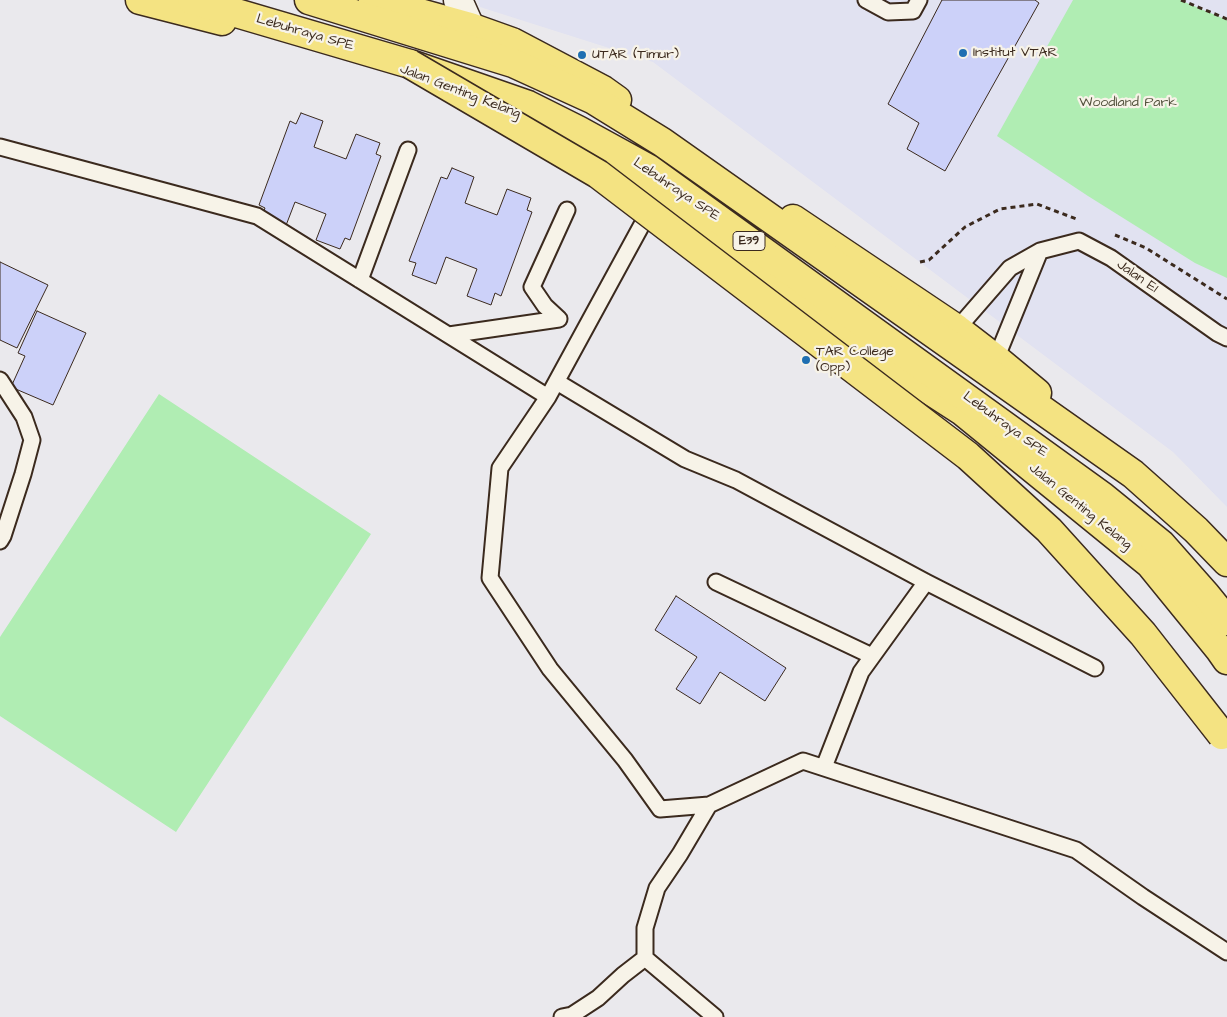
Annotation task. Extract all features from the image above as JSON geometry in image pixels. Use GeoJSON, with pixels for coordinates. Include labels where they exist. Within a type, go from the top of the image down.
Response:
{"type":"FeatureCollection","features":[{"type":"Feature","properties":{"kind":"main road","name":"Jalan Genting Kelang"},"geometry":{"type":"LineString","coordinates":[[140,0],[385,63],[508,108],[581,146],[657,196],[906,374],[962,410],[1150,564],[1227,660]]}},
{"type":"Feature","properties":{"kind":"main road","name":"Lebuhraya SPE"},"geometry":{"type":"LineString","coordinates":[[192,0],[410,64],[528,105],[649,169],[1102,496],[1161,544],[1227,621]]}},
{"type":"Feature","properties":{"kind":"main road","name":"E39"},"geometry":{"type":"LineString","coordinates":[[309,0],[513,63],[594,100],[662,142],[1134,474],[1196,530],[1227,562]]}},
{"type":"Feature","properties":{"kind":"main road"},"geometry":{"type":"LineString","coordinates":[[373,0],[407,4],[512,42],[603,90],[957,330],[1227,542]]}},
{"type":"Feature","properties":{"kind":"main road"},"geometry":{"type":"LineString","coordinates":[[410,64],[598,174],[968,456],[1049,530],[1143,634],[1225,739]]}},
{"type":"Feature","properties":{"kind":"street"},"geometry":{"type":"LineString","coordinates":[[458,0],[470,27]]}},
{"type":"Feature","properties":{"kind":"lane"},"geometry":{"type":"LineString","coordinates":[[866,0],[888,12],[913,11],[919,0]]}},
{"type":"Feature","properties":{"kind":"lane"},"geometry":{"type":"LineString","coordinates":[[0,147],[257,216],[548,396]]}},
{"type":"Feature","properties":{"kind":"lane"},"geometry":{"type":"LineString","coordinates":[[360,280],[408,150]]}},
{"type":"Feature","properties":{"kind":"lane"},"geometry":{"type":"LineString","coordinates":[[657,196],[557,382],[500,468],[490,578],[550,669],[625,760],[660,809],[709,805],[803,761],[1076,850],[1142,897],[1227,952]]}},
{"type":"Feature","properties":{"kind":"lane"},"geometry":{"type":"LineString","coordinates":[[449,335],[559,319],[545,306],[532,287],[567,210]]}},
{"type":"Feature","properties":{"kind":"lane","name":"Jalan E1"},"geometry":{"type":"LineString","coordinates":[[957,330],[1010,268],[1040,251],[1079,241],[1111,258],[1216,333],[1227,338]]}},
{"type":"Feature","properties":{"kind":"lane"},"geometry":{"type":"LineString","coordinates":[[996,359],[1040,251]]}},
{"type":"Feature","properties":{"kind":"lane"},"geometry":{"type":"LineString","coordinates":[[0,380],[24,417],[32,440],[23,474],[3,536],[0,540]]}},
{"type":"Feature","properties":{"kind":"lane"},"geometry":{"type":"LineString","coordinates":[[557,382],[685,459],[736,480],[926,582],[1095,668]]}},
{"type":"Feature","properties":{"kind":"lane"},"geometry":{"type":"LineString","coordinates":[[716,582],[872,656]]}},
{"type":"Feature","properties":{"kind":"lane"},"geometry":{"type":"LineString","coordinates":[[824,767],[861,672],[926,582]]}},
{"type":"Feature","properties":{"kind":"lane"},"geometry":{"type":"LineString","coordinates":[[709,805],[657,888],[645,928],[645,958],[715,1017]]}},
{"type":"Feature","properties":{"kind":"lane"},"geometry":{"type":"LineString","coordinates":[[562,1017],[572,1016],[598,998],[645,958]]}},
{"type":"Feature","properties":{"kind":"path"},"geometry":{"type":"LineString","coordinates":[[1181,0],[1227,19]]}},
{"type":"Feature","properties":{"kind":"shaded area"},"geometry":{"type":"Polygon","coordinates":[[[478,0],[1227,0],[1227,507],[1173,452],[653,62],[480,7],[478,0]]]}},
{"type":"Feature","properties":{"kind":"green space","name":"Woodland Park"},"geometry":{"type":"Polygon","coordinates":[[[1073,0],[1180,0],[1227,20],[1227,278],[1195,263],[997,136],[1073,0]]]}},
{"type":"Feature","properties":{"kind":"green space"},"geometry":{"type":"Polygon","coordinates":[[[159,394],[371,534],[176,832],[0,716],[0,637],[159,394]]]}},
{"type":"Feature","properties":{"kind":"building","name":"Institut VTAR"},"geometry":{"type":"Polygon","coordinates":[[[942,0],[1035,0],[1039,3],[945,171],[907,149],[919,123],[888,104],[942,0]]]}},
{"type":"Feature","properties":{"kind":"building"},"geometry":{"type":"Polygon","coordinates":[[[301,113],[323,121],[314,147],[346,159],[356,134],[380,143],[376,154],[381,156],[350,240],[345,238],[340,249],[316,240],[326,214],[295,202],[285,228],[261,219],[265,208],[259,205],[290,121],[296,124],[301,113]]]}},
{"type":"Feature","properties":{"kind":"building"},"geometry":{"type":"Polygon","coordinates":[[[452,168],[474,177],[465,203],[497,215],[507,189],[531,198],[527,210],[532,212],[501,296],[495,293],[491,305],[467,296],[477,269],[446,257],[436,284],[412,275],[416,263],[409,261],[441,177],[447,179],[452,168]]]}},
{"type":"Feature","properties":{"kind":"building"},"geometry":{"type":"Polygon","coordinates":[[[0,262],[48,285],[17,348],[0,340],[0,262]]]}},
{"type":"Feature","properties":{"kind":"building"},"geometry":{"type":"Polygon","coordinates":[[[37,311],[86,333],[53,405],[11,387],[25,356],[18,353],[37,311]]]}},
{"type":"Feature","properties":{"kind":"building"},"geometry":{"type":"Polygon","coordinates":[[[676,596],[786,668],[765,701],[720,672],[700,704],[676,689],[697,657],[655,630],[676,596]]]}},
{"type":"Feature","properties":{"kind":"place","name":"Institut VTAR"},"geometry":{"type":"Point","coordinates":[963,53]}},
{"type":"Feature","properties":{"kind":"place","name":"UTAR (Timur)"},"geometry":{"type":"Point","coordinates":[582,55]}},
{"type":"Feature","properties":{"kind":"place","name":"TAR College (Opp)"},"geometry":{"type":"Point","coordinates":[806,360]}}]}
